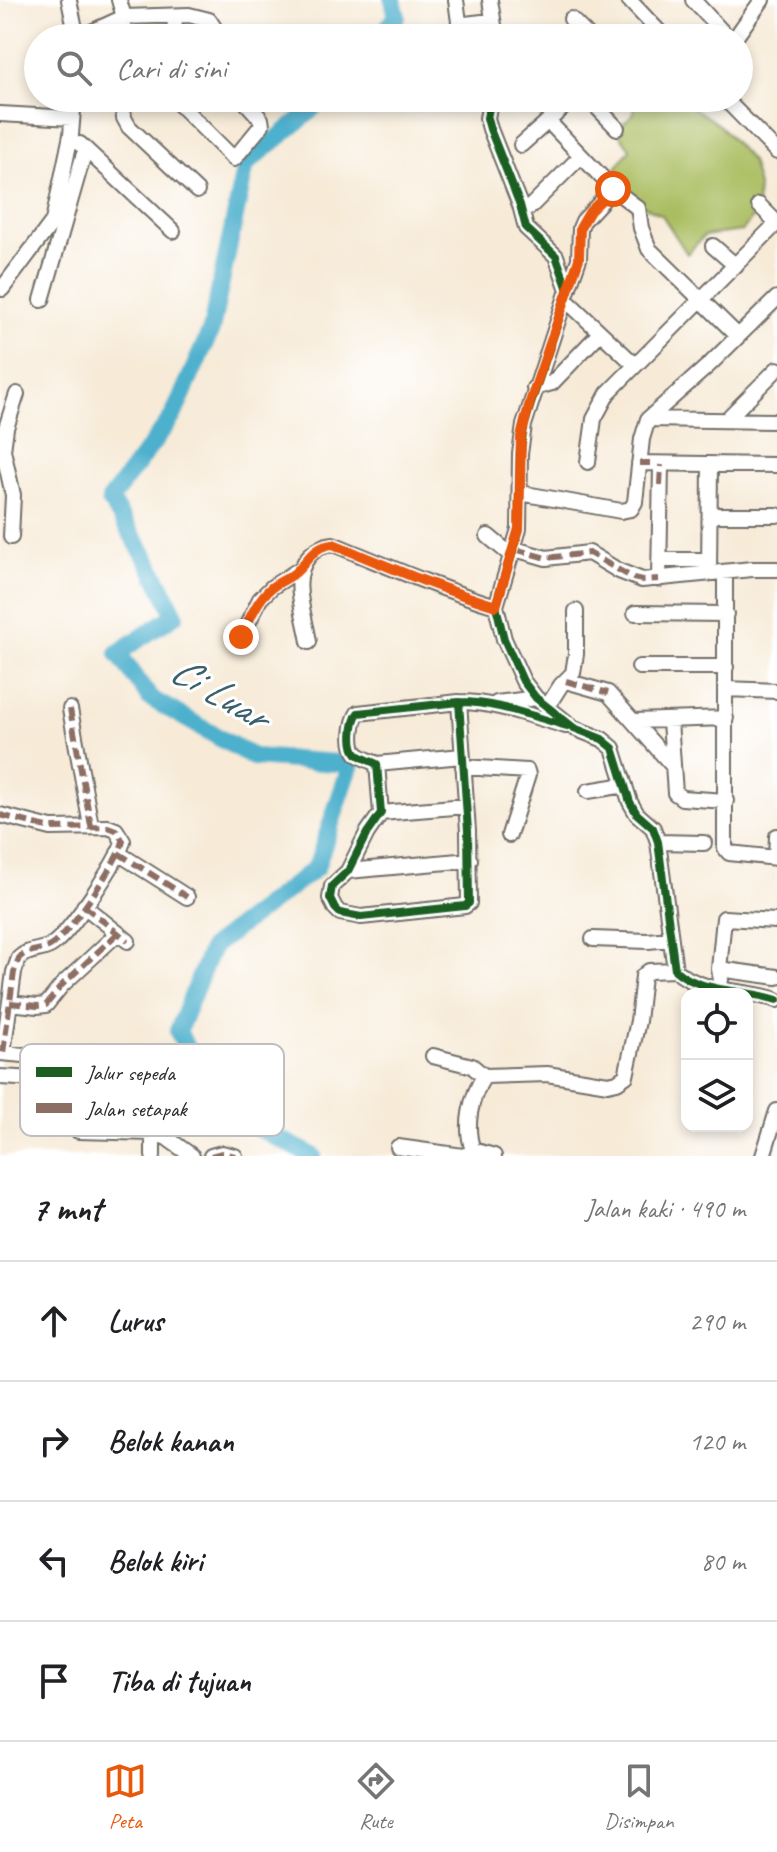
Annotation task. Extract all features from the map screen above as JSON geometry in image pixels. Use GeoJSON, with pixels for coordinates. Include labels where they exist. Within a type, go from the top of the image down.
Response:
{"type":"FeatureCollection","features":[{"type":"Feature","properties":{"kind":"street"},"geometry":{"type":"LineString","coordinates":[[69,0],[75,24]]}},
{"type":"Feature","properties":{"kind":"street"},"geometry":{"type":"LineString","coordinates":[[119,0],[124,24]]}},
{"type":"Feature","properties":{"kind":"street"},"geometry":{"type":"LineString","coordinates":[[456,0],[459,22],[465,24]]}},
{"type":"Feature","properties":{"kind":"street"},"geometry":{"type":"LineString","coordinates":[[490,0],[493,24]]}},
{"type":"Feature","properties":{"kind":"street"},"geometry":{"type":"LineString","coordinates":[[629,0],[652,24]]}},
{"type":"Feature","properties":{"kind":"street"},"geometry":{"type":"LineString","coordinates":[[693,0],[715,24]]}},
{"type":"Feature","properties":{"kind":"street"},"geometry":{"type":"LineString","coordinates":[[744,24],[759,1]]}},
{"type":"Feature","properties":{"kind":"street"},"geometry":{"type":"LineString","coordinates":[[109,24],[124,17],[175,16],[199,16],[212,24]]}},
{"type":"Feature","properties":{"kind":"street"},"geometry":{"type":"LineString","coordinates":[[175,16],[175,24]]}},
{"type":"Feature","properties":{"kind":"street"},"geometry":{"type":"LineString","coordinates":[[571,19],[576,24]]}},
{"type":"Feature","properties":{"kind":"street"},"geometry":{"type":"LineString","coordinates":[[2,289],[53,221],[71,135],[73,112]]}},
{"type":"Feature","properties":{"kind":"street"},"geometry":{"type":"LineString","coordinates":[[123,112],[129,127],[197,191]]}},
{"type":"Feature","properties":{"kind":"street"},"geometry":{"type":"LineString","coordinates":[[188,112],[234,159],[262,125],[255,112]]}},
{"type":"Feature","properties":{"kind":"street"},"geometry":{"type":"LineString","coordinates":[[488,112],[490,129],[526,228],[556,256],[567,294],[600,333],[634,364]]}},
{"type":"Feature","properties":{"kind":"street"},"geometry":{"type":"LineString","coordinates":[[521,145],[558,112]]}},
{"type":"Feature","properties":{"kind":"street"},"geometry":{"type":"LineString","coordinates":[[602,112],[617,128]]}},
{"type":"Feature","properties":{"kind":"street"},"geometry":{"type":"LineString","coordinates":[[738,112],[777,152]]}},
{"type":"Feature","properties":{"kind":"street"},"geometry":{"type":"LineString","coordinates":[[0,114],[72,118]]}},
{"type":"Feature","properties":{"kind":"street"},"geometry":{"type":"LineString","coordinates":[[548,121],[613,189],[638,208],[649,249],[738,336]]}},
{"type":"Feature","properties":{"kind":"street"},"geometry":{"type":"LineString","coordinates":[[71,135],[173,231]]}},
{"type":"Feature","properties":{"kind":"street"},"geometry":{"type":"LineString","coordinates":[[42,300],[85,150]]}},
{"type":"Feature","properties":{"kind":"street"},"geometry":{"type":"LineString","coordinates":[[530,207],[581,156]]}},
{"type":"Feature","properties":{"kind":"street"},"geometry":{"type":"LineString","coordinates":[[574,728],[542,702],[523,681],[504,639],[496,606],[519,529],[521,437],[534,388],[579,259],[580,228],[613,189]]}},
{"type":"Feature","properties":{"kind":"street"},"geometry":{"type":"LineString","coordinates":[[588,462],[598,408],[608,393],[777,223],[759,205]]}},
{"type":"Feature","properties":{"kind":"street"},"geometry":{"type":"LineString","coordinates":[[713,246],[736,266]]}},
{"type":"Feature","properties":{"kind":"street"},"geometry":{"type":"LineString","coordinates":[[520,493],[624,511],[633,506],[642,439],[648,419],[694,380],[777,298]]}},
{"type":"Feature","properties":{"kind":"street"},"geometry":{"type":"LineString","coordinates":[[534,388],[552,383],[600,333]]}},
{"type":"Feature","properties":{"kind":"street"},"geometry":{"type":"LineString","coordinates":[[726,420],[777,369]]}},
{"type":"Feature","properties":{"kind":"street"},"geometry":{"type":"LineString","coordinates":[[11,537],[7,507],[12,487],[2,465],[3,427],[17,394]]}},
{"type":"Feature","properties":{"kind":"street"},"geometry":{"type":"LineString","coordinates":[[648,419],[777,421]]}},
{"type":"Feature","properties":{"kind":"street"},"geometry":{"type":"LineString","coordinates":[[639,463],[777,465]]}},
{"type":"Feature","properties":{"kind":"street"},"geometry":{"type":"LineString","coordinates":[[659,579],[661,465]]}},
{"type":"Feature","properties":{"kind":"street"},"geometry":{"type":"LineString","coordinates":[[709,567],[710,465]]}},
{"type":"Feature","properties":{"kind":"street"},"geometry":{"type":"LineString","coordinates":[[710,515],[777,515]]}},
{"type":"Feature","properties":{"kind":"street"},"geometry":{"type":"LineString","coordinates":[[488,536],[514,553],[546,558],[589,553],[642,580],[709,567]]}},
{"type":"Feature","properties":{"kind":"street"},"geometry":{"type":"LineString","coordinates":[[241,637],[260,599],[300,569],[319,547],[333,544],[437,588],[496,606]]}},
{"type":"Feature","properties":{"kind":"street"},"geometry":{"type":"LineString","coordinates":[[660,560],[725,572],[777,569]]}},
{"type":"Feature","properties":{"kind":"street"},"geometry":{"type":"LineString","coordinates":[[300,569],[299,584],[309,642]]}},
{"type":"Feature","properties":{"kind":"street"},"geometry":{"type":"LineString","coordinates":[[725,572],[727,851],[777,858],[777,836]]}},
{"type":"Feature","properties":{"kind":"street"},"geometry":{"type":"LineString","coordinates":[[509,835],[527,771],[462,761],[377,764],[358,755],[354,749],[353,723],[358,713],[459,702],[542,702],[566,681],[575,665],[576,611]]}},
{"type":"Feature","properties":{"kind":"street"},"geometry":{"type":"LineString","coordinates":[[635,613],[726,614]]}},
{"type":"Feature","properties":{"kind":"street"},"geometry":{"type":"LineString","coordinates":[[639,667],[726,667]]}},
{"type":"Feature","properties":{"kind":"street"},"geometry":{"type":"LineString","coordinates":[[566,681],[608,693],[672,765]]}},
{"type":"Feature","properties":{"kind":"street"},"geometry":{"type":"LineString","coordinates":[[725,689],[777,691]]}},
{"type":"Feature","properties":{"kind":"street"},"geometry":{"type":"LineString","coordinates":[[377,764],[381,813],[348,871],[332,886],[332,903],[340,913],[361,917],[465,906],[470,900],[470,860],[459,702]]}},
{"type":"Feature","properties":{"kind":"street"},"geometry":{"type":"LineString","coordinates":[[492,703],[574,728],[602,739],[613,748],[630,802],[637,814],[653,828],[658,842],[675,970]]}},
{"type":"Feature","properties":{"kind":"street"},"geometry":{"type":"LineString","coordinates":[[70,709],[91,826]]}},
{"type":"Feature","properties":{"kind":"street"},"geometry":{"type":"LineString","coordinates":[[634,721],[726,718]]}},
{"type":"Feature","properties":{"kind":"street"},"geometry":{"type":"LineString","coordinates":[[670,721],[673,789],[678,796],[726,801]]}},
{"type":"Feature","properties":{"kind":"street"},"geometry":{"type":"LineString","coordinates":[[588,791],[625,785]]}},
{"type":"Feature","properties":{"kind":"street"},"geometry":{"type":"LineString","coordinates":[[381,813],[466,806]]}},
{"type":"Feature","properties":{"kind":"street"},"geometry":{"type":"LineString","coordinates":[[0,815],[51,828],[91,826],[116,830],[123,841],[84,906],[53,945],[19,958],[2,1053]]}},
{"type":"Feature","properties":{"kind":"street"},"geometry":{"type":"LineString","coordinates":[[658,842],[704,843]]}},
{"type":"Feature","properties":{"kind":"street"},"geometry":{"type":"LineString","coordinates":[[118,853],[187,897]]}},
{"type":"Feature","properties":{"kind":"street"},"geometry":{"type":"LineString","coordinates":[[348,871],[470,860]]}},
{"type":"Feature","properties":{"kind":"street"},"geometry":{"type":"LineString","coordinates":[[10,1003],[37,1006],[48,1003],[62,985],[123,937],[84,906]]}},
{"type":"Feature","properties":{"kind":"street"},"geometry":{"type":"LineString","coordinates":[[777,921],[724,918],[720,974],[777,977]]}},
{"type":"Feature","properties":{"kind":"street"},"geometry":{"type":"LineString","coordinates":[[593,939],[670,939]]}},
{"type":"Feature","properties":{"kind":"street"},"geometry":{"type":"LineString","coordinates":[[433,1056],[472,1066],[484,1076],[547,1074],[608,1084],[626,1076],[638,1021],[643,976],[649,971],[675,970],[710,986],[777,1000]]}},
{"type":"Feature","properties":{"kind":"street"},"geometry":{"type":"LineString","coordinates":[[475,1152],[469,1135],[472,1102],[484,1076]]}},
{"type":"Feature","properties":{"kind":"street"},"geometry":{"type":"LineString","coordinates":[[0,1077],[20,1078]]}},
{"type":"Feature","properties":{"kind":"street"},"geometry":{"type":"LineString","coordinates":[[763,1156],[777,1111]]}},
{"type":"Feature","properties":{"kind":"street"},"geometry":{"type":"LineString","coordinates":[[161,1136],[192,1156]]}},
{"type":"Feature","properties":{"kind":"street"},"geometry":{"type":"LineString","coordinates":[[398,1147],[463,1156],[475,1152],[494,1156]]}},
{"type":"Feature","properties":{"kind":"street"},"geometry":{"type":"LineString","coordinates":[[211,1156],[222,1153],[235,1156]]}},
{"type":"Feature","properties":{"kind":"green space"},"geometry":{"type":"Polygon","coordinates":[[[700,112],[720,126],[751,161],[758,186],[757,212],[742,231],[704,236],[687,254],[662,215],[638,203],[611,175],[630,149],[616,130],[634,113],[700,112]]]}},
{"type":"Feature","properties":{"kind":"waterway","name":"Ci Luar"},"geometry":{"type":"LineString","coordinates":[[391,24],[397,17],[393,0]]}},
{"type":"Feature","properties":{"kind":"waterway","name":"Ci Luar"},"geometry":{"type":"LineString","coordinates":[[184,1044],[178,1031],[212,947],[316,868],[351,764],[253,757],[150,698],[118,653],[175,615],[150,564],[110,500],[173,416],[211,330],[246,164],[309,112]]}},
{"type":"Feature","properties":{"kind":"waterway","name":"Ci Luar"},"geometry":{"type":"LineString","coordinates":[[274,1136],[313,1156]]}},
{"type":"Feature","properties":{"kind":"marked path"},"geometry":{"type":"LineString","coordinates":[[639,463],[650,463]]}},
{"type":"Feature","properties":{"kind":"marked path"},"geometry":{"type":"LineString","coordinates":[[660,485],[661,465]]}},
{"type":"Feature","properties":{"kind":"marked path"},"geometry":{"type":"LineString","coordinates":[[515,549],[546,558],[589,553],[633,578],[659,579]]}},
{"type":"Feature","properties":{"kind":"marked path"},"geometry":{"type":"LineString","coordinates":[[566,681],[608,693]]}},
{"type":"Feature","properties":{"kind":"marked path"},"geometry":{"type":"LineString","coordinates":[[70,709],[91,826]]}},
{"type":"Feature","properties":{"kind":"marked path"},"geometry":{"type":"LineString","coordinates":[[0,815],[51,828],[108,827],[116,830],[123,841],[104,879],[61,937],[49,946],[19,958],[14,972],[3,1053]]}},
{"type":"Feature","properties":{"kind":"marked path"},"geometry":{"type":"LineString","coordinates":[[118,853],[187,897]]}},
{"type":"Feature","properties":{"kind":"marked path"},"geometry":{"type":"LineString","coordinates":[[84,906],[128,941]]}},
{"type":"Feature","properties":{"kind":"marked path"},"geometry":{"type":"LineString","coordinates":[[10,1003],[46,1005],[62,985],[118,933]]}},
{"type":"Feature","properties":{"kind":"marked path"},"geometry":{"type":"LineString","coordinates":[[211,1156],[222,1153],[235,1156]]}},
{"type":"Feature","properties":{"kind":"cycle path"},"geometry":{"type":"LineString","coordinates":[[488,112],[490,129],[526,228],[556,256],[568,290],[524,425],[520,454],[519,529],[496,606],[504,639],[523,681],[536,698],[574,728],[602,739],[613,748],[630,802],[637,814],[653,828],[658,842],[675,970],[686,978],[711,987],[777,1000]]}},
{"type":"Feature","properties":{"kind":"cycle path"},"geometry":{"type":"LineString","coordinates":[[459,702],[468,831],[469,903],[465,906],[361,917],[340,913],[330,898],[332,886],[348,871],[381,813],[377,764],[354,750],[353,728],[358,713],[459,702],[486,704],[567,726]]}},
{"type":"Feature","properties":{"kind":"route"},"geometry":{"type":"LineString","coordinates":[[241,637],[260,599],[300,569],[319,547],[333,544],[437,588],[496,606],[519,529],[521,437],[530,402],[579,259],[580,228],[590,211],[613,189]]}}]}
